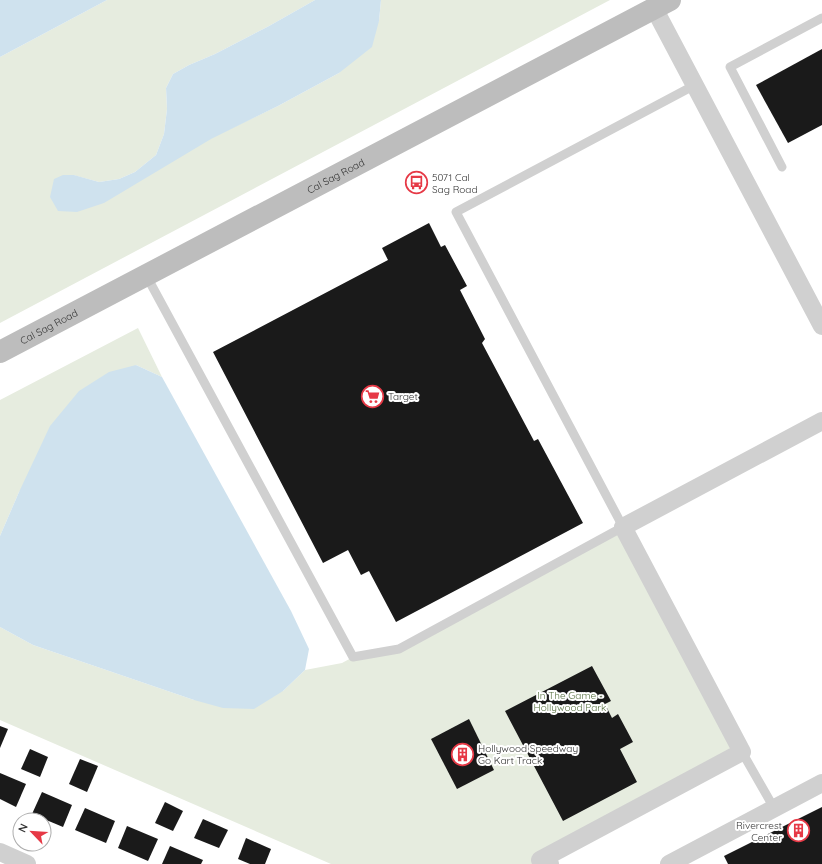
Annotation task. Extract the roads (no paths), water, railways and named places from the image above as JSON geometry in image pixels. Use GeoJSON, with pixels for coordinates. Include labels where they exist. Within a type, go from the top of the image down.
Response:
{"type":"FeatureCollection","features":[{"type":"Feature","properties":{"kind":"main road","name":"Cal Sag Road"},"geometry":{"type":"LineString","coordinates":[[0,352],[662,4]]}},
{"type":"Feature","properties":{"kind":"street"},"geometry":{"type":"LineString","coordinates":[[662,4],[695,84],[822,326]]}},
{"type":"Feature","properties":{"kind":"street"},"geometry":{"type":"LineString","coordinates":[[550,864],[540,860],[742,752],[623,527],[822,421]]}},
{"type":"Feature","properties":{"kind":"street"},"geometry":{"type":"LineString","coordinates":[[669,864],[822,783]]}},
{"type":"Feature","properties":{"kind":"street"},"geometry":{"type":"LineString","coordinates":[[0,852],[28,864]]}},
{"type":"Feature","properties":{"kind":"lane"},"geometry":{"type":"LineString","coordinates":[[782,166],[730,67],[822,18]]}},
{"type":"Feature","properties":{"kind":"lane"},"geometry":{"type":"LineString","coordinates":[[146,275],[353,657],[399,649],[623,527],[456,212],[695,84]]}},
{"type":"Feature","properties":{"kind":"lane"},"geometry":{"type":"LineString","coordinates":[[742,752],[774,808]]}},
{"type":"Feature","properties":{"kind":"water"},"geometry":{"type":"Polygon","coordinates":[[[0,0],[107,0],[0,57],[0,0]]]}},
{"type":"Feature","properties":{"kind":"water"},"geometry":{"type":"Polygon","coordinates":[[[315,0],[381,0],[379,21],[372,47],[339,73],[278,106],[211,139],[104,203],[77,212],[58,211],[50,197],[54,179],[63,175],[74,175],[99,182],[119,179],[135,172],[156,155],[164,134],[167,109],[166,88],[173,74],[269,26],[315,0]]]}},
{"type":"Feature","properties":{"kind":"water"},"geometry":{"type":"Polygon","coordinates":[[[136,365],[162,377],[291,611],[309,649],[305,670],[283,691],[254,709],[223,708],[194,700],[33,645],[0,627],[0,536],[50,426],[79,391],[109,372],[136,365]]]}},
{"type":"Feature","properties":{"kind":"place","name":"5071 Cal Sag Road"},"geometry":{"type":"Point","coordinates":[416,183]}},
{"type":"Feature","properties":{"kind":"place","name":"Target"},"geometry":{"type":"Point","coordinates":[373,396]}},
{"type":"Feature","properties":{"kind":"place","name":"Hollywood Speedway Go Kart Track"},"geometry":{"type":"Point","coordinates":[463,754]}},
{"type":"Feature","properties":{"kind":"place","name":"Rivercrest Center"},"geometry":{"type":"Point","coordinates":[798,831]}},
{"type":"Feature","properties":{"kind":"park label","name":"In The Game - Hollywood Park"},"geometry":{"type":"Point","coordinates":[570,700]}}]}
